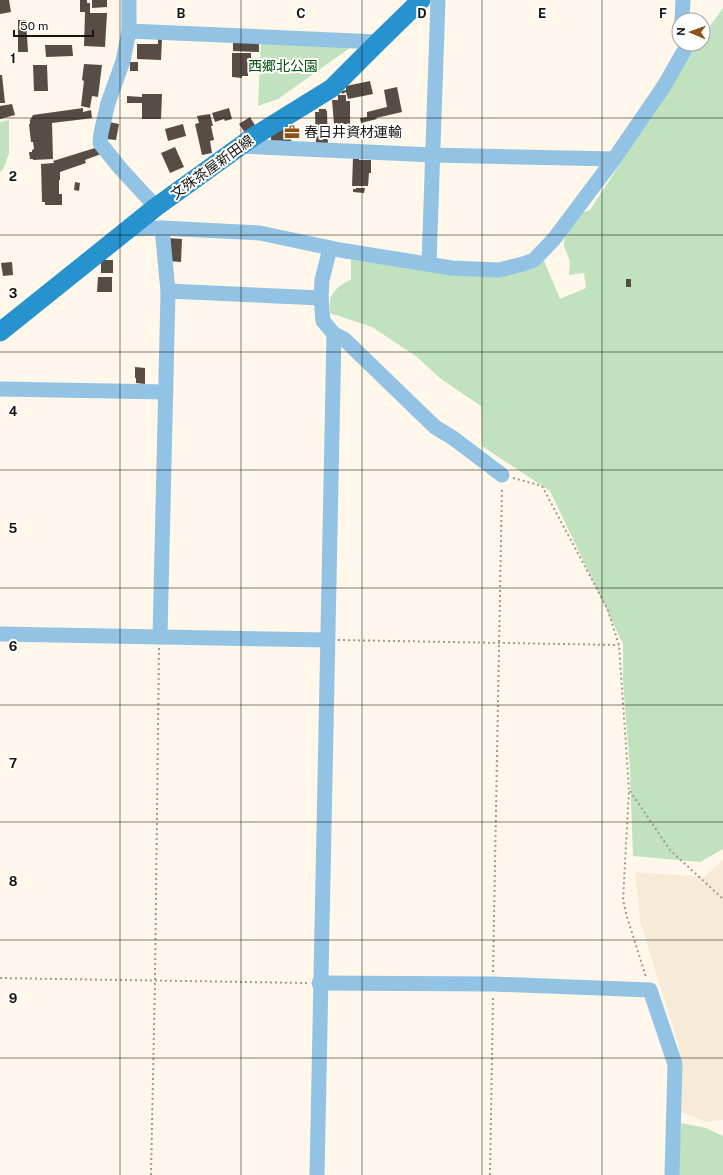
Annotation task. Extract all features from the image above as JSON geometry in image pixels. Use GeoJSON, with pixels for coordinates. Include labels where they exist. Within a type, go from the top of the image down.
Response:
{"type":"FeatureCollection","features":[{"type":"Feature","properties":{"kind":"main road","name":"文殊茶屋新田線"},"geometry":{"type":"LineString","coordinates":[[0,332],[156,207],[240,146],[332,88],[421,0]]}},
{"type":"Feature","properties":{"kind":"street"},"geometry":{"type":"LineString","coordinates":[[129,0],[129,31],[123,61],[108,103],[100,143],[120,168],[156,207]]}},
{"type":"Feature","properties":{"kind":"street"},"geometry":{"type":"LineString","coordinates":[[429,264],[438,0]]}},
{"type":"Feature","properties":{"kind":"street"},"geometry":{"type":"LineString","coordinates":[[682,12],[683,0]]}},
{"type":"Feature","properties":{"kind":"street"},"geometry":{"type":"LineString","coordinates":[[129,31],[280,41],[378,42]]}},
{"type":"Feature","properties":{"kind":"street"},"geometry":{"type":"LineString","coordinates":[[130,229],[162,228],[260,232],[340,250],[452,268],[499,270],[523,264],[534,260],[554,239],[614,159],[664,86],[683,52]]}},
{"type":"Feature","properties":{"kind":"street"},"geometry":{"type":"LineString","coordinates":[[240,146],[433,155],[614,159]]}},
{"type":"Feature","properties":{"kind":"street"},"geometry":{"type":"LineString","coordinates":[[160,637],[168,291],[162,228]]}},
{"type":"Feature","properties":{"kind":"street"},"geometry":{"type":"LineString","coordinates":[[330,248],[322,280],[321,298],[323,322],[334,334],[344,339],[435,427],[453,438],[502,476]]}},
{"type":"Feature","properties":{"kind":"street"},"geometry":{"type":"LineString","coordinates":[[168,291],[321,298]]}},
{"type":"Feature","properties":{"kind":"street"},"geometry":{"type":"LineString","coordinates":[[317,1175],[327,572],[334,334]]}},
{"type":"Feature","properties":{"kind":"street"},"geometry":{"type":"LineString","coordinates":[[0,389],[166,392]]}},
{"type":"Feature","properties":{"kind":"street"},"geometry":{"type":"LineString","coordinates":[[0,634],[327,640]]}},
{"type":"Feature","properties":{"kind":"street"},"geometry":{"type":"LineString","coordinates":[[319,983],[493,984],[650,990],[675,1064],[672,1175]]}},
{"type":"Feature","properties":{"kind":"path"},"geometry":{"type":"LineString","coordinates":[[490,1175],[502,476],[542,486],[607,608],[619,646],[629,790],[623,900],[626,917],[650,990]]}},
{"type":"Feature","properties":{"kind":"path"},"geometry":{"type":"LineString","coordinates":[[151,1175],[160,637]]}},
{"type":"Feature","properties":{"kind":"path"},"geometry":{"type":"LineString","coordinates":[[327,640],[619,646]]}},
{"type":"Feature","properties":{"kind":"path"},"geometry":{"type":"LineString","coordinates":[[629,790],[670,850],[723,899]]}},
{"type":"Feature","properties":{"kind":"path"},"geometry":{"type":"LineString","coordinates":[[0,978],[319,983]]}},
{"type":"Feature","properties":{"kind":"shaded area"},"geometry":{"type":"Polygon","coordinates":[[[723,860],[723,1120],[707,1122],[678,1111],[679,1047],[640,921],[635,872],[704,877],[723,860]]]}},
{"type":"Feature","properties":{"kind":"green space"},"geometry":{"type":"Polygon","coordinates":[[[723,8],[723,849],[700,862],[633,856],[630,771],[623,681],[623,644],[550,491],[482,446],[481,406],[441,379],[417,357],[372,327],[330,313],[330,303],[332,294],[342,284],[351,280],[351,256],[491,273],[542,256],[560,299],[586,288],[584,273],[569,275],[570,261],[564,246],[565,226],[577,214],[590,210],[692,52],[711,52],[711,25],[723,8]]]}},
{"type":"Feature","properties":{"kind":"green space","name":"西郷北公園"},"geometry":{"type":"Polygon","coordinates":[[[261,41],[354,45],[278,99],[258,106],[261,41]]]}},
{"type":"Feature","properties":{"kind":"green space"},"geometry":{"type":"Polygon","coordinates":[[[9,120],[9,153],[3,170],[0,172],[0,122],[9,120]]]}},
{"type":"Feature","properties":{"kind":"green space"},"geometry":{"type":"Polygon","coordinates":[[[681,1123],[706,1128],[723,1136],[723,1175],[677,1175],[681,1123]]]}},
{"type":"Feature","properties":{"kind":"building"},"geometry":{"type":"Polygon","coordinates":[[[0,0],[9,0],[11,12],[0,14],[0,0]]]}},
{"type":"Feature","properties":{"kind":"building"},"geometry":{"type":"Polygon","coordinates":[[[80,0],[87,0],[87,3],[90,3],[90,13],[107,13],[105,47],[84,46],[85,12],[80,12],[80,0]]]}},
{"type":"Feature","properties":{"kind":"building"},"geometry":{"type":"Polygon","coordinates":[[[92,0],[107,0],[107,7],[92,8],[92,0]]]}},
{"type":"Feature","properties":{"kind":"building"},"geometry":{"type":"Polygon","coordinates":[[[18,20],[26,20],[28,52],[18,52],[18,20]]]}},
{"type":"Feature","properties":{"kind":"building"},"geometry":{"type":"Polygon","coordinates":[[[158,39],[162,39],[161,60],[137,59],[137,44],[158,44],[158,39]]]}},
{"type":"Feature","properties":{"kind":"building"},"geometry":{"type":"Polygon","coordinates":[[[233,41],[259,42],[259,52],[233,51],[233,41]]]}},
{"type":"Feature","properties":{"kind":"building"},"geometry":{"type":"Polygon","coordinates":[[[45,45],[72,45],[73,56],[46,57],[45,45]]]}},
{"type":"Feature","properties":{"kind":"building"},"geometry":{"type":"Polygon","coordinates":[[[232,53],[251,53],[251,65],[248,65],[248,76],[242,76],[242,78],[232,77],[232,53]]]}},
{"type":"Feature","properties":{"kind":"building"},"geometry":{"type":"Polygon","coordinates":[[[130,62],[138,62],[138,71],[130,71],[130,62]]]}},
{"type":"Feature","properties":{"kind":"building"},"geometry":{"type":"Polygon","coordinates":[[[84,64],[102,65],[98,97],[92,96],[90,108],[81,106],[84,81],[82,80],[84,64]]]}},
{"type":"Feature","properties":{"kind":"building"},"geometry":{"type":"Polygon","coordinates":[[[33,65],[47,65],[48,91],[34,91],[33,65]]]}},
{"type":"Feature","properties":{"kind":"building"},"geometry":{"type":"Polygon","coordinates":[[[0,75],[2,75],[5,103],[0,103],[0,75]]]}},
{"type":"Feature","properties":{"kind":"building"},"geometry":{"type":"Polygon","coordinates":[[[370,81],[373,94],[348,99],[346,92],[342,94],[341,91],[346,90],[346,86],[370,81]]]}},
{"type":"Feature","properties":{"kind":"building"},"geometry":{"type":"Polygon","coordinates":[[[397,87],[402,112],[361,123],[360,118],[367,117],[367,112],[387,107],[384,90],[397,87]]]}},
{"type":"Feature","properties":{"kind":"building"},"geometry":{"type":"Polygon","coordinates":[[[142,94],[162,94],[161,119],[142,119],[142,94]]]}},
{"type":"Feature","properties":{"kind":"building"},"geometry":{"type":"Polygon","coordinates":[[[338,95],[346,95],[346,101],[350,101],[350,124],[334,124],[332,100],[338,100],[338,95]]]}},
{"type":"Feature","properties":{"kind":"building"},"geometry":{"type":"Polygon","coordinates":[[[127,96],[142,97],[142,103],[127,103],[127,96]]]}},
{"type":"Feature","properties":{"kind":"building"},"geometry":{"type":"Polygon","coordinates":[[[12,104],[15,115],[0,119],[0,106],[12,104]]]}},
{"type":"Feature","properties":{"kind":"building"},"geometry":{"type":"Polygon","coordinates":[[[83,108],[83,112],[91,110],[92,118],[52,123],[53,159],[30,159],[29,152],[32,152],[34,149],[33,142],[31,142],[29,124],[33,115],[83,108]]]}},
{"type":"Feature","properties":{"kind":"building"},"geometry":{"type":"Polygon","coordinates":[[[229,108],[232,119],[225,121],[224,119],[215,122],[212,113],[229,108]]]}},
{"type":"Feature","properties":{"kind":"building"},"geometry":{"type":"Polygon","coordinates":[[[319,109],[326,109],[327,111],[328,145],[316,145],[315,112],[319,112],[319,109]]]}},
{"type":"Feature","properties":{"kind":"building"},"geometry":{"type":"Polygon","coordinates":[[[210,114],[214,140],[210,141],[212,153],[202,155],[195,124],[199,123],[197,116],[210,114]]]}},
{"type":"Feature","properties":{"kind":"building"},"geometry":{"type":"Polygon","coordinates":[[[250,117],[256,127],[246,134],[239,124],[250,117]]]}},
{"type":"Feature","properties":{"kind":"building"},"geometry":{"type":"Polygon","coordinates":[[[109,122],[119,124],[116,140],[106,139],[109,122]]]}},
{"type":"Feature","properties":{"kind":"building"},"geometry":{"type":"Polygon","coordinates":[[[183,124],[186,136],[168,141],[165,129],[183,124]]]}},
{"type":"Feature","properties":{"kind":"building"},"geometry":{"type":"Polygon","coordinates":[[[292,124],[291,145],[271,144],[271,134],[292,124]]]}},
{"type":"Feature","properties":{"kind":"building"},"geometry":{"type":"Polygon","coordinates":[[[98,147],[101,154],[85,160],[86,163],[60,172],[59,194],[62,194],[62,205],[45,205],[45,202],[42,202],[41,164],[54,163],[53,161],[98,147]]]}},
{"type":"Feature","properties":{"kind":"building"},"geometry":{"type":"Polygon","coordinates":[[[175,147],[184,167],[170,173],[161,153],[175,147]]]}},
{"type":"Feature","properties":{"kind":"building"},"geometry":{"type":"Polygon","coordinates":[[[353,158],[359,158],[359,160],[371,160],[371,173],[369,173],[368,186],[352,186],[353,158]]]}},
{"type":"Feature","properties":{"kind":"building"},"geometry":{"type":"Polygon","coordinates":[[[75,182],[80,183],[79,191],[74,190],[75,182]]]}},
{"type":"Feature","properties":{"kind":"building"},"geometry":{"type":"Polygon","coordinates":[[[365,188],[364,193],[353,192],[353,189],[365,188]]]}},
{"type":"Feature","properties":{"kind":"building"},"geometry":{"type":"Polygon","coordinates":[[[168,238],[182,239],[181,262],[167,261],[168,238]]]}},
{"type":"Feature","properties":{"kind":"building"},"geometry":{"type":"Polygon","coordinates":[[[101,260],[113,260],[113,273],[101,273],[101,260]]]}},
{"type":"Feature","properties":{"kind":"building"},"geometry":{"type":"Polygon","coordinates":[[[12,262],[13,275],[3,276],[1,263],[12,262]]]}},
{"type":"Feature","properties":{"kind":"building"},"geometry":{"type":"Polygon","coordinates":[[[98,277],[112,277],[112,292],[97,292],[98,277]]]}},
{"type":"Feature","properties":{"kind":"building"},"geometry":{"type":"Polygon","coordinates":[[[626,279],[631,279],[631,287],[626,287],[626,279]]]}},
{"type":"Feature","properties":{"kind":"building"},"geometry":{"type":"Polygon","coordinates":[[[135,367],[145,368],[145,384],[136,383],[135,367]]]}},
{"type":"Feature","properties":{"kind":"place","name":"春日井資材運輸"},"geometry":{"type":"Point","coordinates":[292,132]}}]}
